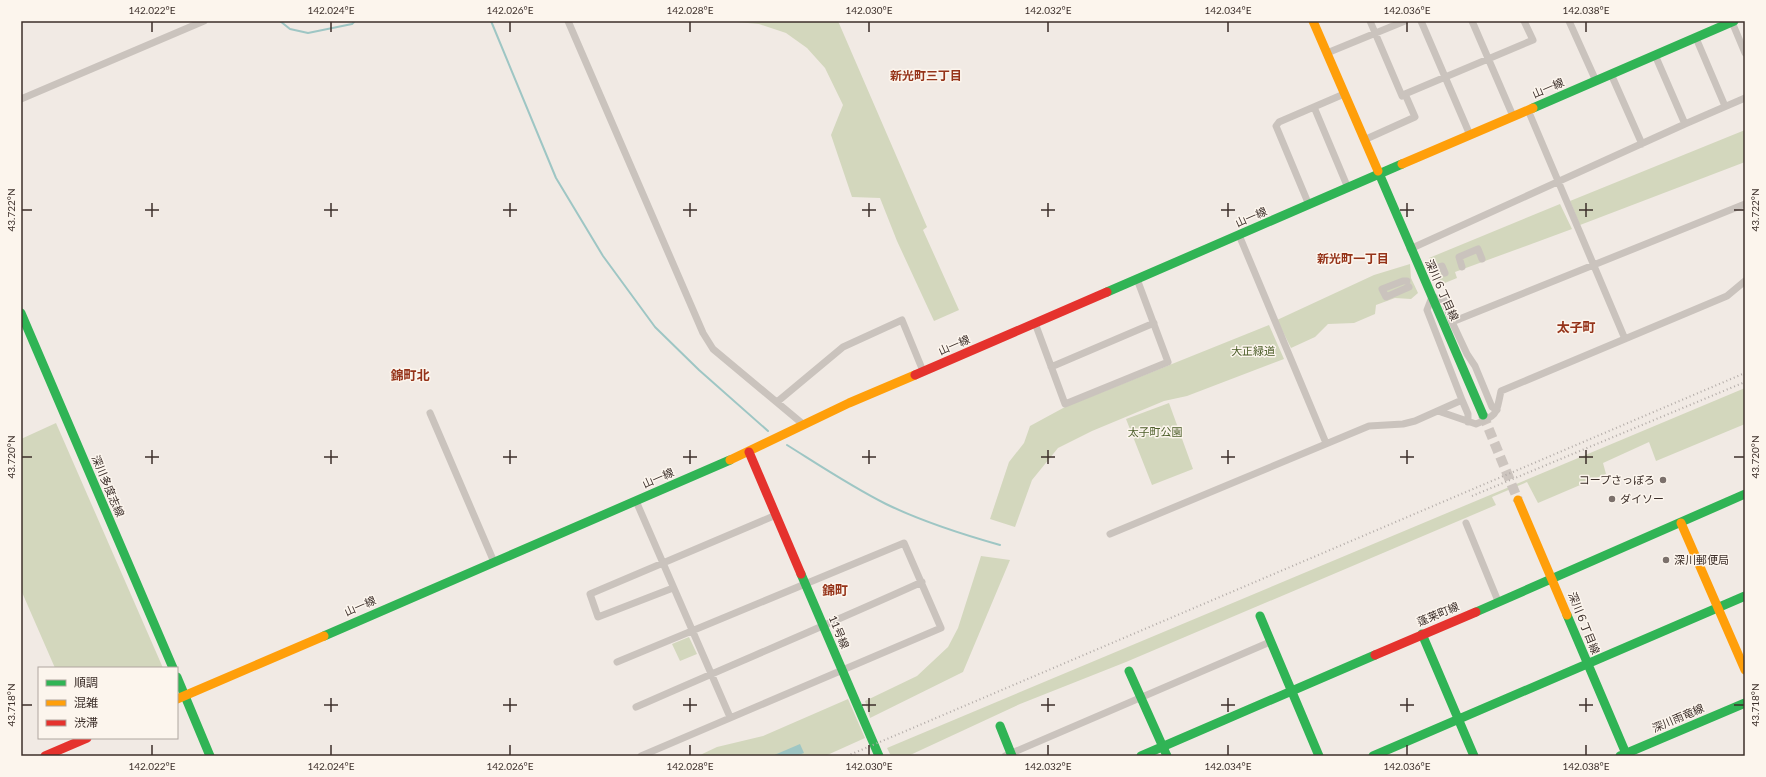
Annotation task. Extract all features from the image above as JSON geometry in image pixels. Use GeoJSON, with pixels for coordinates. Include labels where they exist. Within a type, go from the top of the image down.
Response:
{"type":"FeatureCollection","features":[{"type":"Feature","properties":{"kind":"street"},"geometry":{"type":"LineString","coordinates":[[21,99],[204,21]]}},
{"type":"Feature","properties":{"kind":"street"},"geometry":{"type":"LineString","coordinates":[[568,21],[703,333],[713,349],[804,425]]}},
{"type":"Feature","properties":{"kind":"street","name":"深川６丁目線"},"geometry":{"type":"LineString","coordinates":[[1313,21],[1378,175],[1483,415]]}},
{"type":"Feature","properties":{"kind":"street"},"geometry":{"type":"LineString","coordinates":[[1370,21],[1402,96],[1533,40],[1524,21]]}},
{"type":"Feature","properties":{"kind":"street"},"geometry":{"type":"LineString","coordinates":[[1327,53],[1404,21]]}},
{"type":"Feature","properties":{"kind":"street"},"geometry":{"type":"LineString","coordinates":[[1421,21],[1470,135]]}},
{"type":"Feature","properties":{"kind":"street"},"geometry":{"type":"LineString","coordinates":[[1472,21],[1513,116]]}},
{"type":"Feature","properties":{"kind":"street"},"geometry":{"type":"LineString","coordinates":[[1569,21],[1596,81]]}},
{"type":"Feature","properties":{"kind":"street"},"geometry":{"type":"LineString","coordinates":[[1733,22],[1745,54]]}},
{"type":"Feature","properties":{"kind":"street","name":"山一線"},"geometry":{"type":"LineString","coordinates":[[181,697],[749,452],[849,403],[1733,22]]}},
{"type":"Feature","properties":{"kind":"street"},"geometry":{"type":"LineString","coordinates":[[1696,38],[1725,106]]}},
{"type":"Feature","properties":{"kind":"street"},"geometry":{"type":"LineString","coordinates":[[1655,55],[1685,124]]}},
{"type":"Feature","properties":{"kind":"street"},"geometry":{"type":"LineString","coordinates":[[1611,74],[1642,144]]}},
{"type":"Feature","properties":{"kind":"street"},"geometry":{"type":"LineString","coordinates":[[1309,205],[1276,126],[1279,122],[1344,94]]}},
{"type":"Feature","properties":{"kind":"street"},"geometry":{"type":"LineString","coordinates":[[1364,140],[1415,117],[1405,94]]}},
{"type":"Feature","properties":{"kind":"street"},"geometry":{"type":"LineString","coordinates":[[1410,249],[1745,98]]}},
{"type":"Feature","properties":{"kind":"street"},"geometry":{"type":"LineString","coordinates":[[1314,107],[1348,188]]}},
{"type":"Feature","properties":{"kind":"street"},"geometry":{"type":"LineString","coordinates":[[1528,110],[1625,339]]}},
{"type":"Feature","properties":{"kind":"street"},"geometry":{"type":"LineString","coordinates":[[1452,322],[1745,204]]}},
{"type":"Feature","properties":{"kind":"street"},"geometry":{"type":"LineString","coordinates":[[1239,235],[1326,443]]}},
{"type":"Feature","properties":{"kind":"street"},"geometry":{"type":"LineString","coordinates":[[1462,266],[1459,257],[1478,249],[1482,259]]}},
{"type":"Feature","properties":{"kind":"street"},"geometry":{"type":"LineString","coordinates":[[1436,268],[1442,266],[1445,274]]}},
{"type":"Feature","properties":{"kind":"street"},"geometry":{"type":"LineString","coordinates":[[1035,323],[1065,404],[1168,362],[1137,279]]}},
{"type":"Feature","properties":{"kind":"street"},"geometry":{"type":"LineString","coordinates":[[1438,411],[1476,424],[1493,417],[1497,410],[1501,391],[1727,296],[1745,281]]}},
{"type":"Feature","properties":{"kind":"street"},"geometry":{"type":"LineString","coordinates":[[1468,422],[1468,414],[1427,310],[1432,297],[1444,300],[1452,322],[1467,354],[1475,366],[1492,407],[1497,410]]}},
{"type":"Feature","properties":{"kind":"street","name":"深川多度志線"},"geometry":{"type":"LineString","coordinates":[[21,314],[173,667]]}},
{"type":"Feature","properties":{"kind":"street"},"geometry":{"type":"LineString","coordinates":[[777,402],[843,347],[902,320],[923,371]]}},
{"type":"Feature","properties":{"kind":"street"},"geometry":{"type":"LineString","coordinates":[[1051,367],[1154,323]]}},
{"type":"Feature","properties":{"kind":"street"},"geometry":{"type":"LineString","coordinates":[[1110,534],[1369,426],[1403,424],[1415,421],[1462,400]]}},
{"type":"Feature","properties":{"kind":"street"},"geometry":{"type":"LineString","coordinates":[[430,413],[494,562]]}},
{"type":"Feature","properties":{"kind":"street","name":"11号線"},"geometry":{"type":"LineString","coordinates":[[749,452],[879,756]]}},
{"type":"Feature","properties":{"kind":"street","name":"蓬莱町線"},"geometry":{"type":"LineString","coordinates":[[1141,756],[1553,579],[1745,494]]}},
{"type":"Feature","properties":{"kind":"street","name":"深川６丁目線"},"geometry":{"type":"LineString","coordinates":[[1518,500],[1542,559],[1553,579],[1625,755]]}},
{"type":"Feature","properties":{"kind":"street"},"geometry":{"type":"LineString","coordinates":[[636,501],[730,717]]}},
{"type":"Feature","properties":{"kind":"street"},"geometry":{"type":"LineString","coordinates":[[673,588],[598,617],[590,594],[776,515]]}},
{"type":"Feature","properties":{"kind":"street"},"geometry":{"type":"LineString","coordinates":[[1466,523],[1498,602]]}},
{"type":"Feature","properties":{"kind":"street"},"geometry":{"type":"LineString","coordinates":[[1681,523],[1745,670]]}},
{"type":"Feature","properties":{"kind":"street"},"geometry":{"type":"LineString","coordinates":[[617,662],[904,544],[942,628],[641,756]]}},
{"type":"Feature","properties":{"kind":"street"},"geometry":{"type":"LineString","coordinates":[[636,707],[710,674],[824,627],[922,582]]}},
{"type":"Feature","properties":{"kind":"street"},"geometry":{"type":"LineString","coordinates":[[1373,756],[1745,596]]}},
{"type":"Feature","properties":{"kind":"street"},"geometry":{"type":"LineString","coordinates":[[1260,616],[1319,756]]}},
{"type":"Feature","properties":{"kind":"street"},"geometry":{"type":"LineString","coordinates":[[1422,634],[1474,756]]}},
{"type":"Feature","properties":{"kind":"street"},"geometry":{"type":"LineString","coordinates":[[1000,726],[1009,755],[1141,696],[1270,642]]}},
{"type":"Feature","properties":{"kind":"street"},"geometry":{"type":"LineString","coordinates":[[1129,671],[1167,756]]}},
{"type":"Feature","properties":{"kind":"street"},"geometry":{"type":"LineString","coordinates":[[178,682],[181,697],[210,756]]}},
{"type":"Feature","properties":{"kind":"street","name":"深川雨竜線"},"geometry":{"type":"LineString","coordinates":[[1625,755],[1745,703]]}},
{"type":"Feature","properties":{"kind":"street"},"geometry":{"type":"LineString","coordinates":[[46,756],[85,739]]}},
{"type":"Feature","properties":{"kind":"green space"},"geometry":{"type":"Polygon","coordinates":[[[726,21],[838,21],[927,227],[923,230],[959,310],[934,321],[897,241],[880,198],[852,197],[831,135],[843,105],[825,68],[807,48],[786,33],[759,24],[726,21]]]}},
{"type":"Feature","properties":{"kind":"green space"},"geometry":{"type":"Polygon","coordinates":[[[1745,130],[1745,162],[1580,225],[1570,201],[1745,130]]]}},
{"type":"Feature","properties":{"kind":"green space"},"geometry":{"type":"Polygon","coordinates":[[[1560,204],[1572,229],[1455,272],[1457,278],[1440,285],[1429,258],[1560,204]]]}},
{"type":"Feature","properties":{"kind":"green space","name":"大正緑道"},"geometry":{"type":"Polygon","coordinates":[[[1410,264],[1411,278],[1418,293],[1411,299],[1395,298],[1376,305],[1375,314],[1354,323],[1328,324],[1315,337],[1291,348],[1277,320],[1374,275],[1410,264]]]}},
{"type":"Feature","properties":{"kind":"green space","name":"大正緑道"},"geometry":{"type":"Polygon","coordinates":[[[1269,325],[1284,359],[1187,396],[1164,401],[1092,431],[1058,448],[1032,480],[1015,527],[990,519],[1009,462],[1024,443],[1030,426],[1065,407],[1269,325]]]}},
{"type":"Feature","properties":{"kind":"green space"},"geometry":{"type":"Polygon","coordinates":[[[1745,388],[1745,424],[1656,461],[1649,442],[1603,463],[1606,474],[1538,503],[1527,482],[1492,497],[1496,505],[1126,662],[1020,704],[908,756],[891,756],[887,748],[1745,388]]]}},
{"type":"Feature","properties":{"kind":"green space","name":"太子町公園"},"geometry":{"type":"Polygon","coordinates":[[[1169,403],[1193,469],[1152,485],[1126,419],[1169,403]]]}},
{"type":"Feature","properties":{"kind":"green space"},"geometry":{"type":"Polygon","coordinates":[[[56,423],[163,667],[55,667],[21,590],[21,439],[56,423]]]}},
{"type":"Feature","properties":{"kind":"green space"},"geometry":{"type":"Polygon","coordinates":[[[981,556],[1010,560],[963,672],[870,718],[865,701],[917,676],[948,647],[958,628],[981,556]]]}},
{"type":"Feature","properties":{"kind":"green space"},"geometry":{"type":"Polygon","coordinates":[[[689,637],[697,654],[680,661],[672,644],[689,637]]]}},
{"type":"Feature","properties":{"kind":"green space"},"geometry":{"type":"Polygon","coordinates":[[[848,699],[865,738],[825,756],[698,756],[717,747],[763,736],[848,699]]]}},
{"type":"Feature","properties":{"kind":"water"},"geometry":{"type":"Polygon","coordinates":[[[800,744],[804,753],[796,756],[772,756],[800,744]]]}},
{"type":"Feature","properties":{"kind":"waterway"},"geometry":{"type":"LineString","coordinates":[[280,21],[290,29],[308,33],[352,24],[355,21]]}},
{"type":"Feature","properties":{"kind":"waterway"},"geometry":{"type":"LineString","coordinates":[[491,21],[556,178],[603,256],[655,327],[699,370],[768,431]]}},
{"type":"Feature","properties":{"kind":"waterway"},"geometry":{"type":"LineString","coordinates":[[787,445],[848,483],[886,504],[942,527],[1000,545]]}},
{"type":"Feature","properties":{"kind":"tunnel"},"geometry":{"type":"LineString","coordinates":[[1483,415],[1518,500]]}},
{"type":"Feature","properties":{"kind":"railway"},"geometry":{"type":"LineString","coordinates":[[847,756],[1745,373]]}},
{"type":"Feature","properties":{"kind":"railway"},"geometry":{"type":"LineString","coordinates":[[1472,496],[1745,382]]}},
{"type":"Feature","properties":{"kind":"traffic: fast"},"geometry":{"type":"LineString","coordinates":[[1533,108],[1734,21]]}},
{"type":"Feature","properties":{"kind":"traffic: fast"},"geometry":{"type":"LineString","coordinates":[[1107,292],[1402,164]]}},
{"type":"Feature","properties":{"kind":"traffic: fast"},"geometry":{"type":"LineString","coordinates":[[1378,171],[1483,415]]}},
{"type":"Feature","properties":{"kind":"traffic: fast"},"geometry":{"type":"LineString","coordinates":[[21,313],[173,667]]}},
{"type":"Feature","properties":{"kind":"traffic: fast"},"geometry":{"type":"LineString","coordinates":[[324,636],[730,460]]}},
{"type":"Feature","properties":{"kind":"traffic: fast"},"geometry":{"type":"LineString","coordinates":[[1476,612],[1745,494]]}},
{"type":"Feature","properties":{"kind":"traffic: fast"},"geometry":{"type":"LineString","coordinates":[[801,574],[879,756]]}},
{"type":"Feature","properties":{"kind":"traffic: fast"},"geometry":{"type":"LineString","coordinates":[[1373,756],[1745,596]]}},
{"type":"Feature","properties":{"kind":"traffic: fast"},"geometry":{"type":"LineString","coordinates":[[1567,615],[1627,756]]}},
{"type":"Feature","properties":{"kind":"traffic: fast"},"geometry":{"type":"LineString","coordinates":[[1260,616],[1319,756]]}},
{"type":"Feature","properties":{"kind":"traffic: fast"},"geometry":{"type":"LineString","coordinates":[[1422,634],[1474,756]]}},
{"type":"Feature","properties":{"kind":"traffic: fast"},"geometry":{"type":"LineString","coordinates":[[1141,756],[1375,655]]}},
{"type":"Feature","properties":{"kind":"traffic: fast"},"geometry":{"type":"LineString","coordinates":[[1129,671],[1167,756]]}},
{"type":"Feature","properties":{"kind":"traffic: fast"},"geometry":{"type":"LineString","coordinates":[[178,679],[210,756]]}},
{"type":"Feature","properties":{"kind":"traffic: fast"},"geometry":{"type":"LineString","coordinates":[[1620,756],[1745,703]]}},
{"type":"Feature","properties":{"kind":"traffic: fast"},"geometry":{"type":"LineString","coordinates":[[1000,726],[1012,756]]}},
{"type":"Feature","properties":{"kind":"traffic: slow"},"geometry":{"type":"LineString","coordinates":[[1313,21],[1378,171]]}},
{"type":"Feature","properties":{"kind":"traffic: slow"},"geometry":{"type":"LineString","coordinates":[[1402,164],[1533,108]]}},
{"type":"Feature","properties":{"kind":"traffic: slow"},"geometry":{"type":"LineString","coordinates":[[730,460],[849,403],[915,375]]}},
{"type":"Feature","properties":{"kind":"traffic: slow"},"geometry":{"type":"LineString","coordinates":[[1518,500],[1567,615]]}},
{"type":"Feature","properties":{"kind":"traffic: slow"},"geometry":{"type":"LineString","coordinates":[[1681,523],[1745,670]]}},
{"type":"Feature","properties":{"kind":"traffic: slow"},"geometry":{"type":"LineString","coordinates":[[178,699],[324,636]]}},
{"type":"Feature","properties":{"kind":"traffic: jam"},"geometry":{"type":"LineString","coordinates":[[915,375],[1107,292]]}},
{"type":"Feature","properties":{"kind":"traffic: jam"},"geometry":{"type":"LineString","coordinates":[[749,452],[801,574]]}},
{"type":"Feature","properties":{"kind":"traffic: jam"},"geometry":{"type":"LineString","coordinates":[[1375,655],[1476,612]]}},
{"type":"Feature","properties":{"kind":"traffic: jam"},"geometry":{"type":"LineString","coordinates":[[45,756],[85,739]]}},
{"type":"Feature","properties":{"kind":"place","name":"コープさっぽろ"},"geometry":{"type":"Point","coordinates":[1663,480]}},
{"type":"Feature","properties":{"kind":"place","name":"ダイソー"},"geometry":{"type":"Point","coordinates":[1612,499]}},
{"type":"Feature","properties":{"kind":"place","name":"深川郵便局"},"geometry":{"type":"Point","coordinates":[1666,560]}},
{"type":"Feature","properties":{"kind":"district","name":"新光町三丁目"},"geometry":{"type":"Point","coordinates":[926,76]}},
{"type":"Feature","properties":{"kind":"district","name":"新光町一丁目"},"geometry":{"type":"Point","coordinates":[1353,259]}},
{"type":"Feature","properties":{"kind":"district","name":"太子町"},"geometry":{"type":"Point","coordinates":[1576,327]}},
{"type":"Feature","properties":{"kind":"district","name":"錦町北"},"geometry":{"type":"Point","coordinates":[410,375]}},
{"type":"Feature","properties":{"kind":"district","name":"錦町"},"geometry":{"type":"Point","coordinates":[835,590]}}]}
